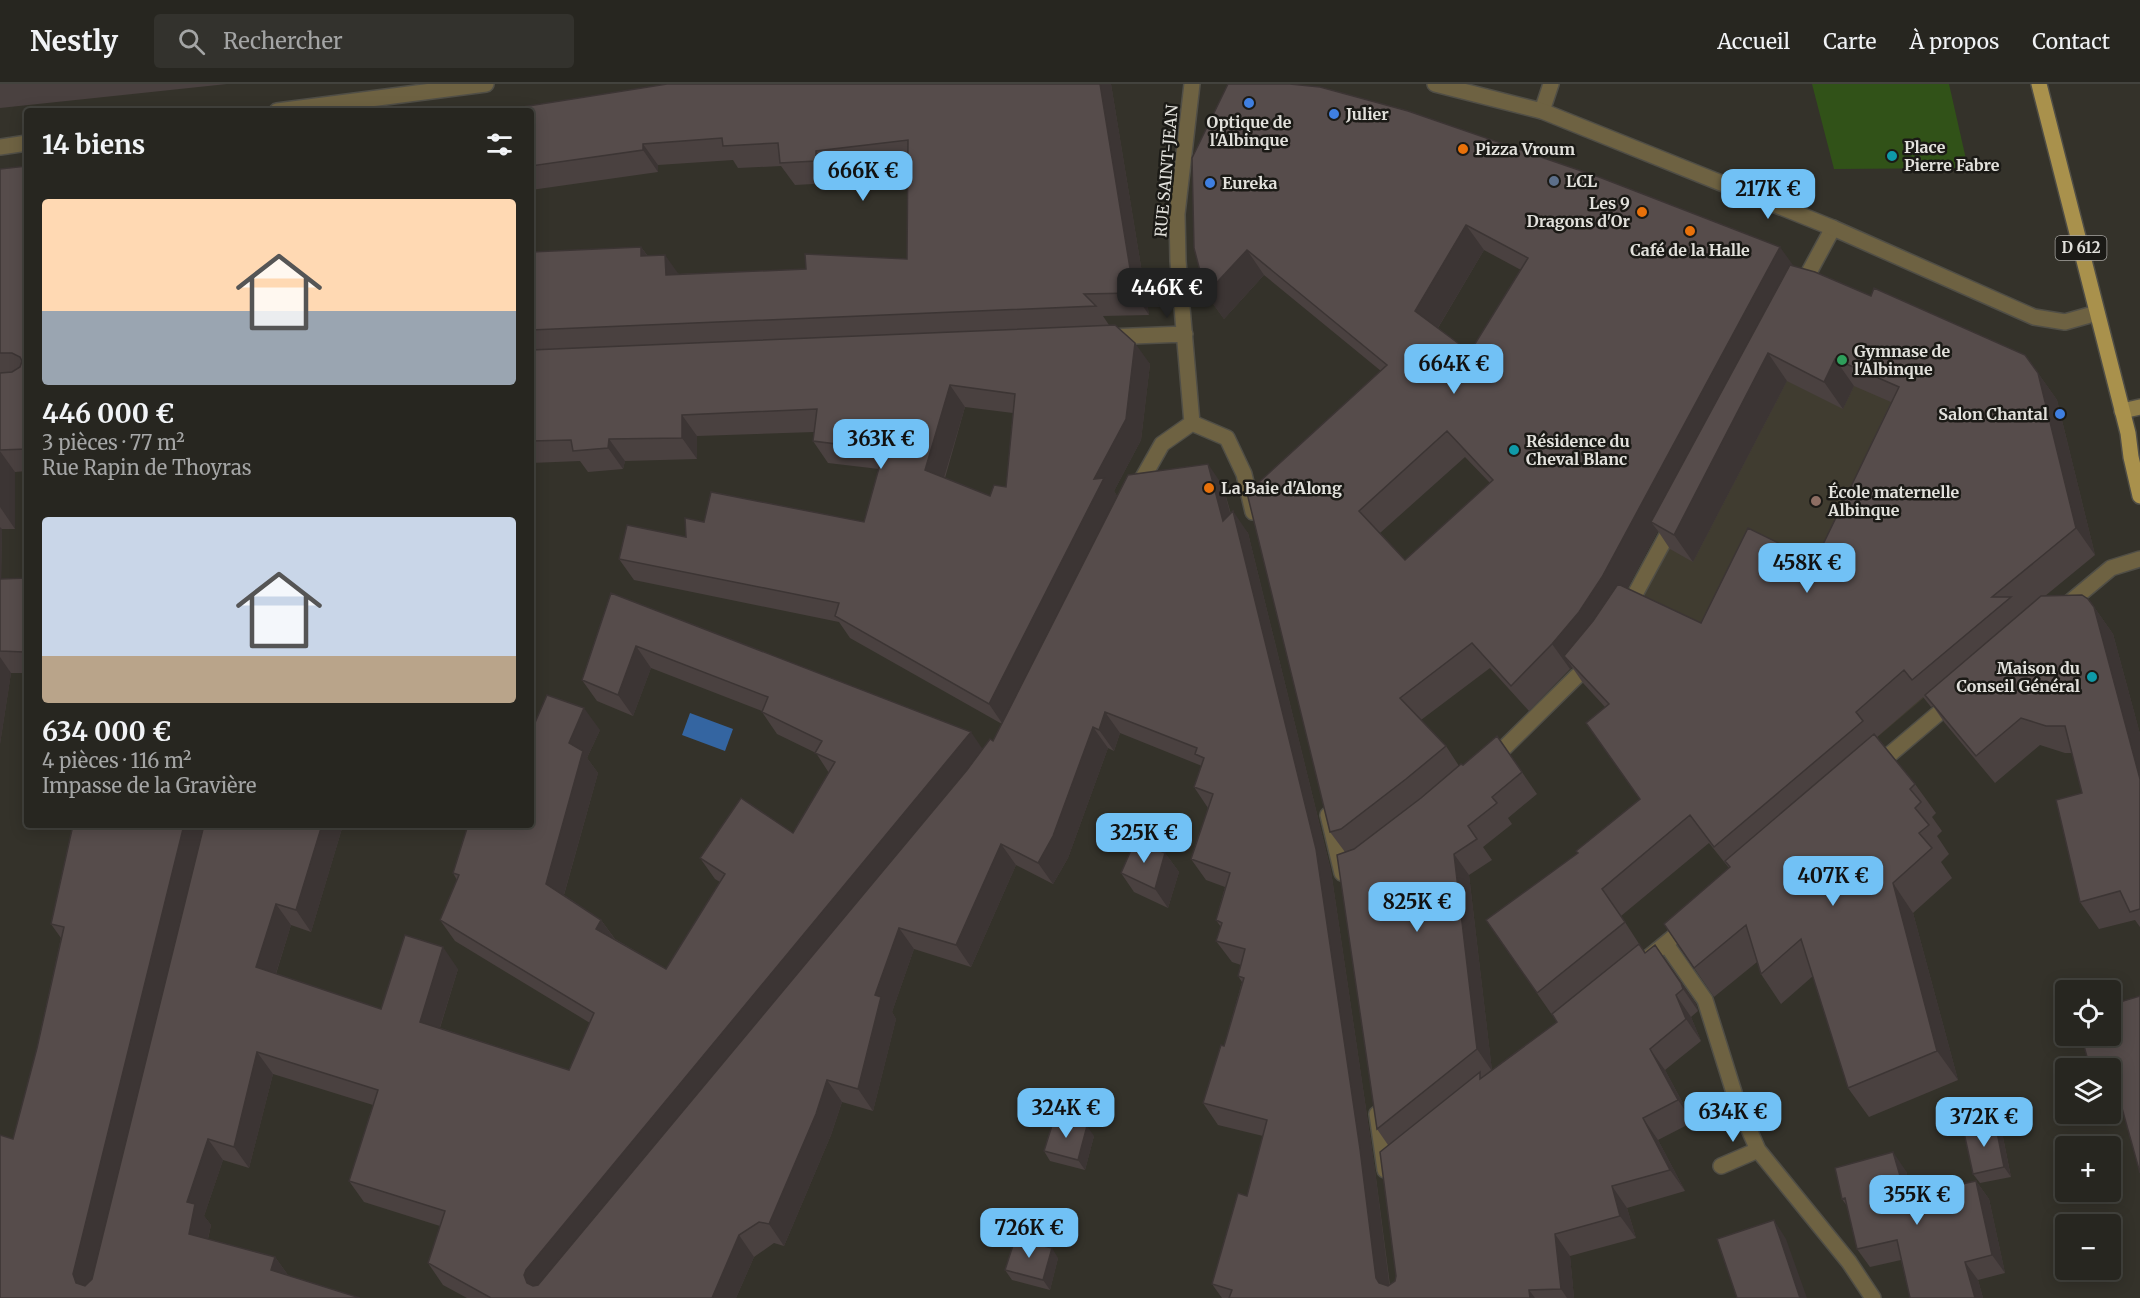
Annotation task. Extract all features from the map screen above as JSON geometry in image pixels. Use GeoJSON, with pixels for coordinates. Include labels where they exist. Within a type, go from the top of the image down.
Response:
{"type":"FeatureCollection","features":[{"type":"Feature","properties":{"kind":"main road","name":"D 612"},"geometry":{"type":"LineString","coordinates":[[2039,84],[2122,411],[2140,496]]}},
{"type":"Feature","properties":{"kind":"main road"},"geometry":{"type":"LineString","coordinates":[[2122,411],[2140,408]]}},
{"type":"Feature","properties":{"kind":"street"},"geometry":{"type":"LineString","coordinates":[[301,108],[486,84]]}},
{"type":"Feature","properties":{"kind":"street","name":"RUE SAINT-JEAN"},"geometry":{"type":"LineString","coordinates":[[1192,84],[1177,214],[1178,261],[1192,423]]}},
{"type":"Feature","properties":{"kind":"street"},"geometry":{"type":"LineString","coordinates":[[1435,84],[1542,111],[1833,228],[2034,317],[2065,322],[2097,313]]}},
{"type":"Feature","properties":{"kind":"street"},"geometry":{"type":"LineString","coordinates":[[1542,111],[1551,84]]}},
{"type":"Feature","properties":{"kind":"street"},"geometry":{"type":"LineString","coordinates":[[0,147],[24,143]]}},
{"type":"Feature","properties":{"kind":"street"},"geometry":{"type":"LineString","coordinates":[[1793,302],[1833,228]]}},
{"type":"Feature","properties":{"kind":"street"},"geometry":{"type":"LineString","coordinates":[[1090,338],[1185,334]]}},
{"type":"Feature","properties":{"kind":"street"},"geometry":{"type":"LineString","coordinates":[[1130,502],[1162,444],[1192,423],[1227,438],[1244,474],[1256,521]]}},
{"type":"Feature","properties":{"kind":"street"},"geometry":{"type":"LineString","coordinates":[[1616,625],[1679,512]]}},
{"type":"Feature","properties":{"kind":"street"},"geometry":{"type":"LineString","coordinates":[[2056,614],[2110,568],[2140,559]]}},
{"type":"Feature","properties":{"kind":"street"},"geometry":{"type":"LineString","coordinates":[[1481,770],[1581,672]]}},
{"type":"Feature","properties":{"kind":"street"},"geometry":{"type":"LineString","coordinates":[[1865,775],[1965,691]]}},
{"type":"Feature","properties":{"kind":"street"},"geometry":{"type":"LineString","coordinates":[[1324,800],[1346,868],[1344,893]]}},
{"type":"Feature","properties":{"kind":"street"},"geometry":{"type":"LineString","coordinates":[[1629,973],[1702,913]]}},
{"type":"Feature","properties":{"kind":"street"},"geometry":{"type":"LineString","coordinates":[[1666,944],[1705,1000],[1737,1102],[1758,1150],[1849,1262],[1873,1298]]}},
{"type":"Feature","properties":{"kind":"street"},"geometry":{"type":"LineString","coordinates":[[1374,1094],[1385,1175],[1403,1154]]}},
{"type":"Feature","properties":{"kind":"street"},"geometry":{"type":"LineString","coordinates":[[1721,1166],[1758,1150]]}},
{"type":"Feature","properties":{"kind":"shaded area","name":"École maternelle Albinque"},"geometry":{"type":"Polygon","coordinates":[[[1813,281],[1920,327],[1926,696],[1861,751],[1609,648],[1813,281]]]}},
{"type":"Feature","properties":{"kind":"green space"},"geometry":{"type":"Polygon","coordinates":[[[1812,84],[1949,84],[1968,168],[1834,169],[1812,84]]]}},
{"type":"Feature","properties":{"kind":"water"},"geometry":{"type":"Polygon","coordinates":[[[690,713],[733,729],[725,751],[682,735],[690,713]]]}},
{"type":"Feature","properties":{"kind":"building"},"geometry":{"type":"Polygon","coordinates":[[[667,84],[1100,84],[1134,293],[1084,294],[1096,306],[534,330],[534,252],[641,247],[641,256],[665,255],[666,275],[806,269],[805,254],[907,259],[908,140],[816,151],[816,161],[780,163],[778,143],[723,146],[722,138],[643,144],[643,150],[534,166],[534,108],[516,108],[667,84]]]}},
{"type":"Feature","properties":{"kind":"building"},"geometry":{"type":"Polygon","coordinates":[[[1228,84],[1290,84],[1320,87],[1408,111],[1599,177],[1780,247],[1602,577],[1579,612],[1511,686],[1472,643],[1400,698],[1446,746],[1341,829],[1330,832],[1247,493],[1387,365],[1247,250],[1206,294],[1194,248],[1192,158],[1228,84]],[[1466,225],[1415,311],[1470,352],[1528,258],[1466,225]],[[1447,431],[1359,511],[1405,560],[1493,480],[1447,431]]]}},
{"type":"Feature","properties":{"kind":"building"},"geometry":{"type":"Polygon","coordinates":[[[24,166],[24,449],[0,450],[0,373],[12,372],[20,367],[22,361],[20,357],[12,353],[0,353],[0,169],[24,166]]]}},
{"type":"Feature","properties":{"kind":"building"},"geometry":{"type":"Polygon","coordinates":[[[1790,265],[1815,272],[1871,296],[1874,288],[2025,355],[2038,373],[2076,528],[1992,597],[2011,597],[1912,680],[1904,670],[1856,712],[1863,721],[1714,847],[1690,815],[1602,889],[1625,922],[1537,993],[1486,920],[1578,853],[1576,851],[1640,799],[1586,723],[1609,704],[1564,656],[1593,621],[1618,584],[1701,623],[1748,528],[1815,561],[1899,387],[1835,359],[1824,382],[1768,353],[1674,535],[1651,522],[1790,265]]]}},
{"type":"Feature","properties":{"kind":"building"},"geometry":{"type":"Polygon","coordinates":[[[1115,325],[1135,343],[1126,419],[1094,479],[1104,478],[989,704],[835,616],[839,603],[619,559],[627,525],[686,537],[685,518],[704,522],[711,492],[864,522],[884,450],[813,441],[817,409],[682,415],[682,438],[609,439],[608,448],[573,451],[571,440],[534,441],[534,350],[1115,325]],[[950,385],[925,470],[990,496],[994,485],[1006,487],[1015,394],[950,385]]]}},
{"type":"Feature","properties":{"kind":"building"},"geometry":{"type":"Polygon","coordinates":[[[1208,464],[1223,521],[1233,511],[1316,849],[1360,1149],[1376,1278],[1379,1283],[1388,1286],[1395,1281],[1396,1276],[1380,1152],[1480,1072],[1480,1079],[1557,1022],[1552,1014],[1639,944],[1645,953],[1655,945],[1681,983],[1683,989],[1676,995],[1686,1019],[1650,1049],[1678,1100],[1643,1118],[1670,1170],[1612,1186],[1620,1216],[1555,1234],[1561,1289],[1529,1290],[1530,1298],[1229,1298],[1232,1290],[1212,1284],[1238,1193],[1247,1196],[1267,1120],[1203,1103],[1221,1045],[1224,1046],[1244,978],[1238,976],[1245,949],[1216,941],[1222,923],[1216,920],[1230,873],[1191,859],[1213,794],[1194,787],[1204,758],[1195,754],[1197,748],[1105,712],[1099,730],[1093,727],[1053,836],[1038,863],[1001,844],[956,945],[899,928],[875,995],[881,997],[858,1089],[827,1080],[816,1114],[769,1224],[759,1222],[739,1235],[712,1298],[491,1298],[428,1263],[445,1211],[349,1181],[378,1090],[257,1052],[234,1147],[208,1139],[187,1202],[195,1204],[189,1234],[275,1257],[271,1270],[360,1298],[0,1298],[0,1135],[13,1139],[37,1048],[64,927],[51,924],[72,828],[183,828],[73,1274],[76,1283],[85,1286],[92,1279],[203,828],[321,828],[296,910],[276,904],[256,967],[381,1009],[405,935],[443,947],[420,1022],[569,1070],[594,1013],[440,920],[459,875],[453,873],[467,828],[534,828],[534,725],[547,695],[584,708],[569,743],[583,751],[546,884],[601,920],[596,929],[666,969],[725,874],[700,858],[741,798],[793,833],[835,762],[815,753],[822,741],[762,712],[768,697],[636,646],[618,695],[582,680],[611,593],[971,732],[526,1270],[524,1275],[527,1283],[533,1286],[538,1285],[967,770],[990,739],[993,741],[1128,475],[1208,464]]]}},
{"type":"Feature","properties":{"kind":"building"},"geometry":{"type":"Polygon","coordinates":[[[24,578],[24,652],[0,651],[0,579],[24,578]]]}},
{"type":"Feature","properties":{"kind":"building"},"geometry":{"type":"Polygon","coordinates":[[[2082,595],[2094,607],[2140,779],[2140,909],[2130,912],[2120,891],[2080,902],[2056,800],[2082,793],[2065,726],[2046,726],[2021,718],[1976,756],[1925,695],[2041,596],[2082,595]]]}},
{"type":"Feature","properties":{"kind":"building"},"geometry":{"type":"Polygon","coordinates":[[[1874,734],[1915,784],[1910,789],[1921,802],[1915,808],[1929,825],[1919,833],[1932,848],[1893,883],[1937,1051],[1848,1088],[1801,939],[1761,974],[1746,925],[1694,968],[1664,924],[1730,867],[1725,861],[1874,734]]]}},
{"type":"Feature","properties":{"kind":"building"},"geometry":{"type":"Polygon","coordinates":[[[1497,736],[1522,772],[1492,797],[1497,803],[1468,826],[1477,839],[1454,854],[1477,1049],[1377,1129],[1337,855],[1354,849],[1497,736]]]}},
{"type":"Feature","properties":{"kind":"building"},"geometry":{"type":"Polygon","coordinates":[[[1135,841],[1165,853],[1155,889],[1121,873],[1135,841]]]}},
{"type":"Feature","properties":{"kind":"building"},"geometry":{"type":"Polygon","coordinates":[[[2140,996],[2140,1173],[2121,1104],[2121,1058],[2087,1058],[2084,1046],[2121,1046],[2121,1002],[2140,996]]]}},
{"type":"Feature","properties":{"kind":"building"},"geometry":{"type":"Polygon","coordinates":[[[1054,1119],[1087,1126],[1078,1160],[1044,1151],[1054,1119]]]}},
{"type":"Feature","properties":{"kind":"building"},"geometry":{"type":"Polygon","coordinates":[[[1995,1122],[2004,1167],[1973,1174],[1963,1128],[1995,1122]]]}},
{"type":"Feature","properties":{"kind":"building"},"geometry":{"type":"Polygon","coordinates":[[[1893,1152],[1906,1196],[1976,1181],[1992,1255],[1965,1262],[1975,1298],[1910,1298],[1897,1240],[1857,1249],[1835,1168],[1893,1152]]]}},
{"type":"Feature","properties":{"kind":"building"},"geometry":{"type":"Polygon","coordinates":[[[1774,1220],[1800,1298],[1737,1298],[1717,1239],[1774,1220]]]}},
{"type":"Feature","properties":{"kind":"building"},"geometry":{"type":"Polygon","coordinates":[[[1015,1239],[1052,1248],[1043,1280],[1005,1270],[1015,1239]]]}},
{"type":"Feature","properties":{"kind":"place","name":"Optique de l'Albinque"},"geometry":{"type":"Point","coordinates":[1249,103]}},
{"type":"Feature","properties":{"kind":"place","name":"Julier"},"geometry":{"type":"Point","coordinates":[1334,114]}},
{"type":"Feature","properties":{"kind":"place","name":"Pizza Vroum"},"geometry":{"type":"Point","coordinates":[1463,149]}},
{"type":"Feature","properties":{"kind":"place","name":"Place Pierre Fabre"},"geometry":{"type":"Point","coordinates":[1892,156]}},
{"type":"Feature","properties":{"kind":"place","name":"LCL"},"geometry":{"type":"Point","coordinates":[1554,181]}},
{"type":"Feature","properties":{"kind":"place","name":"Eureka"},"geometry":{"type":"Point","coordinates":[1210,183]}},
{"type":"Feature","properties":{"kind":"place","name":"Les 9 Dragons d'Or"},"geometry":{"type":"Point","coordinates":[1642,212]}},
{"type":"Feature","properties":{"kind":"place","name":"Café de la Halle"},"geometry":{"type":"Point","coordinates":[1690,231]}},
{"type":"Feature","properties":{"kind":"place","name":"Gymnase de l'Albinque"},"geometry":{"type":"Point","coordinates":[1842,360]}},
{"type":"Feature","properties":{"kind":"place","name":"Salon Chantal"},"geometry":{"type":"Point","coordinates":[2060,414]}},
{"type":"Feature","properties":{"kind":"place","name":"Résidence du Cheval Blanc"},"geometry":{"type":"Point","coordinates":[1514,450]}},
{"type":"Feature","properties":{"kind":"place","name":"La Baie d'Along"},"geometry":{"type":"Point","coordinates":[1209,488]}},
{"type":"Feature","properties":{"kind":"place","name":"École maternelle Albinque"},"geometry":{"type":"Point","coordinates":[1816,501]}},
{"type":"Feature","properties":{"kind":"place","name":"Maison du Conseil Général"},"geometry":{"type":"Point","coordinates":[2092,677]}}]}
